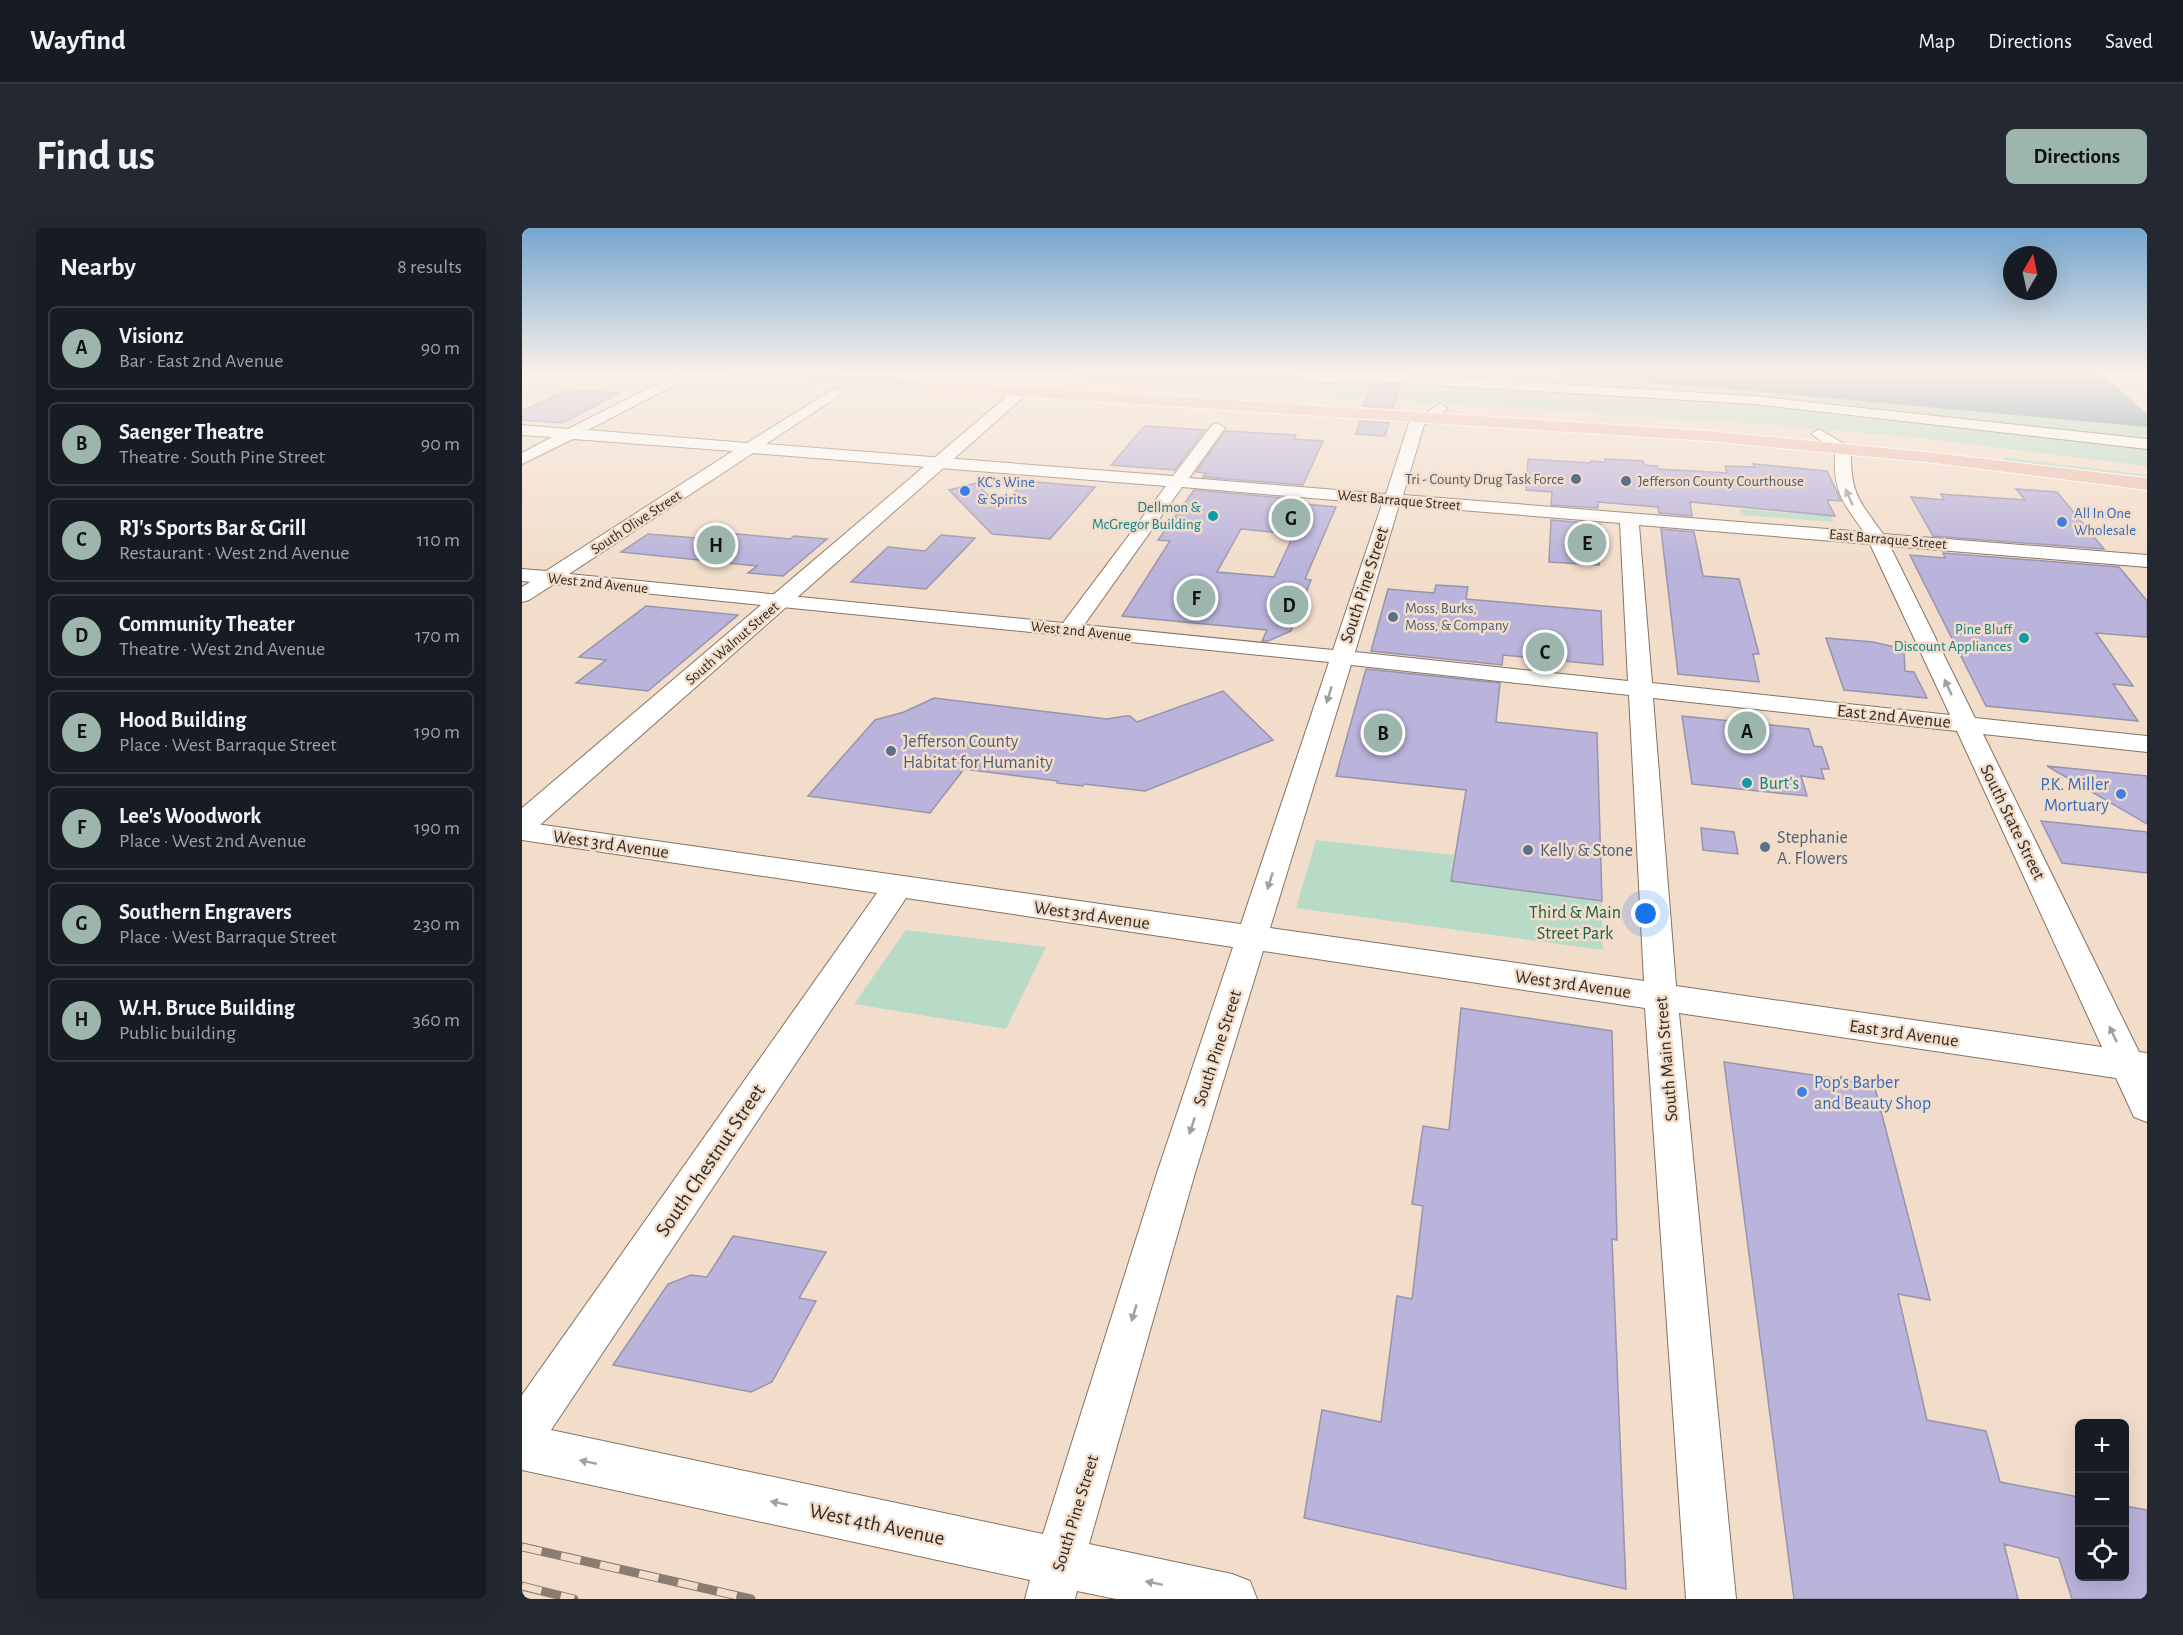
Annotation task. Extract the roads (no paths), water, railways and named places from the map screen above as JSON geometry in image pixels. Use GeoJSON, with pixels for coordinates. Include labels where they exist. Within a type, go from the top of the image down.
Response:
{"type":"FeatureCollection","features":[{"type":"Feature","properties":{"kind":"highway"},"geometry":{"type":"LineString","coordinates":[[1720,437],[1842,448],[2147,484]]}},
{"type":"Feature","properties":{"kind":"highway"},"geometry":{"type":"LineString","coordinates":[[1848,437],[2147,472]]}},
{"type":"Feature","properties":{"kind":"street"},"geometry":{"type":"LineString","coordinates":[[522,459],[564,437]]}},
{"type":"Feature","properties":{"kind":"street","name":"West Barraque Street"},"geometry":{"type":"LineString","coordinates":[[608,437],[1629,518]]}},
{"type":"Feature","properties":{"kind":"street","name":"South Olive Street"},"geometry":{"type":"LineString","coordinates":[[522,596],[767,437]]}},
{"type":"Feature","properties":{"kind":"street","name":"South Walnut Street"},"geometry":{"type":"LineString","coordinates":[[522,824],[971,437]]}},
{"type":"Feature","properties":{"kind":"street"},"geometry":{"type":"LineString","coordinates":[[1069,630],[1211,437]]}},
{"type":"Feature","properties":{"kind":"street","name":"South Pine Street"},"geometry":{"type":"LineString","coordinates":[[1054,1581],[1176,1173],[1413,437]]}},
{"type":"Feature","properties":{"kind":"street"},"geometry":{"type":"LineString","coordinates":[[1824,437],[1842,448]]}},
{"type":"Feature","properties":{"kind":"street"},"geometry":{"type":"LineString","coordinates":[[2089,437],[2147,444]]}},
{"type":"Feature","properties":{"kind":"street","name":"South State Street"},"geometry":{"type":"LineString","coordinates":[[1842,448],[1844,484],[1858,514],[1877,538],[1965,724],[2137,1066],[2147,1106]]}},
{"type":"Feature","properties":{"kind":"street","name":"East Barraque Street"},"geometry":{"type":"LineString","coordinates":[[1629,518],[1877,538],[2144,564]]}},
{"type":"Feature","properties":{"kind":"street","name":"South Main Street"},"geometry":{"type":"LineString","coordinates":[[1629,518],[1661,997],[1711,1599]]}},
{"type":"Feature","properties":{"kind":"street","name":"West 2nd Avenue"},"geometry":{"type":"LineString","coordinates":[[522,575],[1341,657],[1641,690]]}},
{"type":"Feature","properties":{"kind":"street","name":"East 2nd Avenue"},"geometry":{"type":"LineString","coordinates":[[1641,690],[2147,744]]}},
{"type":"Feature","properties":{"kind":"street","name":"West 3rd Avenue"},"geometry":{"type":"LineString","coordinates":[[522,831],[1661,997]]}},
{"type":"Feature","properties":{"kind":"street","name":"South Chestnut Street"},"geometry":{"type":"LineString","coordinates":[[522,1434],[898,886]]}},
{"type":"Feature","properties":{"kind":"street","name":"East 3rd Avenue"},"geometry":{"type":"LineString","coordinates":[[1661,997],[2137,1066]]}},
{"type":"Feature","properties":{"kind":"street","name":"West 4th Avenue"},"geometry":{"type":"LineString","coordinates":[[522,1448],[1054,1581],[1232,1599]]}},
{"type":"Feature","properties":{"kind":"railway"},"geometry":{"type":"LineString","coordinates":[[522,1547],[751,1599]]}},
{"type":"Feature","properties":{"kind":"railway"},"geometry":{"type":"LineString","coordinates":[[522,1586],[574,1599]]}},
{"type":"Feature","properties":{"kind":"place","name":"Tri - County Drug Task Force"},"geometry":{"type":"Point","coordinates":[1576,479]}},
{"type":"Feature","properties":{"kind":"place","name":"Jefferson County Courthouse"},"geometry":{"type":"Point","coordinates":[1626,481]}},
{"type":"Feature","properties":{"kind":"place","name":"KC's Wine & Spirits"},"geometry":{"type":"Point","coordinates":[965,491]}},
{"type":"Feature","properties":{"kind":"place","name":"Dellmon & McGregor Building"},"geometry":{"type":"Point","coordinates":[1213,516]}},
{"type":"Feature","properties":{"kind":"place","name":"Southern Engravers"},"geometry":{"type":"Point","coordinates":[1291,518]}},
{"type":"Feature","properties":{"kind":"place","name":"All In One Wholesale"},"geometry":{"type":"Point","coordinates":[2062,522]}},
{"type":"Feature","properties":{"kind":"place","name":"Hood Building"},"geometry":{"type":"Point","coordinates":[1587,543]}},
{"type":"Feature","properties":{"kind":"place","name":"W.H. Bruce Building"},"geometry":{"type":"Point","coordinates":[716,545]}},
{"type":"Feature","properties":{"kind":"place","name":"Lee's Woodwork"},"geometry":{"type":"Point","coordinates":[1196,598]}},
{"type":"Feature","properties":{"kind":"place","name":"Community Theater"},"geometry":{"type":"Point","coordinates":[1289,605]}},
{"type":"Feature","properties":{"kind":"place","name":"Moss, Burks, Moss, & Company"},"geometry":{"type":"Point","coordinates":[1393,617]}},
{"type":"Feature","properties":{"kind":"place","name":"Pine Bluff Discount Appliances"},"geometry":{"type":"Point","coordinates":[2024,638]}},
{"type":"Feature","properties":{"kind":"place","name":"RJ's Sports Bar & Grill"},"geometry":{"type":"Point","coordinates":[1545,652]}},
{"type":"Feature","properties":{"kind":"place","name":"Visionz"},"geometry":{"type":"Point","coordinates":[1747,731]}},
{"type":"Feature","properties":{"kind":"place","name":"Saenger Theatre"},"geometry":{"type":"Point","coordinates":[1383,733]}},
{"type":"Feature","properties":{"kind":"place","name":"Jefferson County Habitat for Humanity"},"geometry":{"type":"Point","coordinates":[891,751]}},
{"type":"Feature","properties":{"kind":"place","name":"Burt's"},"geometry":{"type":"Point","coordinates":[1747,783]}},
{"type":"Feature","properties":{"kind":"place","name":"P.K. Miller Mortuary"},"geometry":{"type":"Point","coordinates":[2121,794]}},
{"type":"Feature","properties":{"kind":"place","name":"Stephanie A. Flowers"},"geometry":{"type":"Point","coordinates":[1765,847]}},
{"type":"Feature","properties":{"kind":"place","name":"Kelly & Stone"},"geometry":{"type":"Point","coordinates":[1528,850]}},
{"type":"Feature","properties":{"kind":"place","name":"Pop's Barber and Beauty Shop"},"geometry":{"type":"Point","coordinates":[1802,1092]}},
{"type":"Feature","properties":{"kind":"park label","name":"Third & Main Street Park"},"geometry":{"type":"Point","coordinates":[1575,922]}}]}
